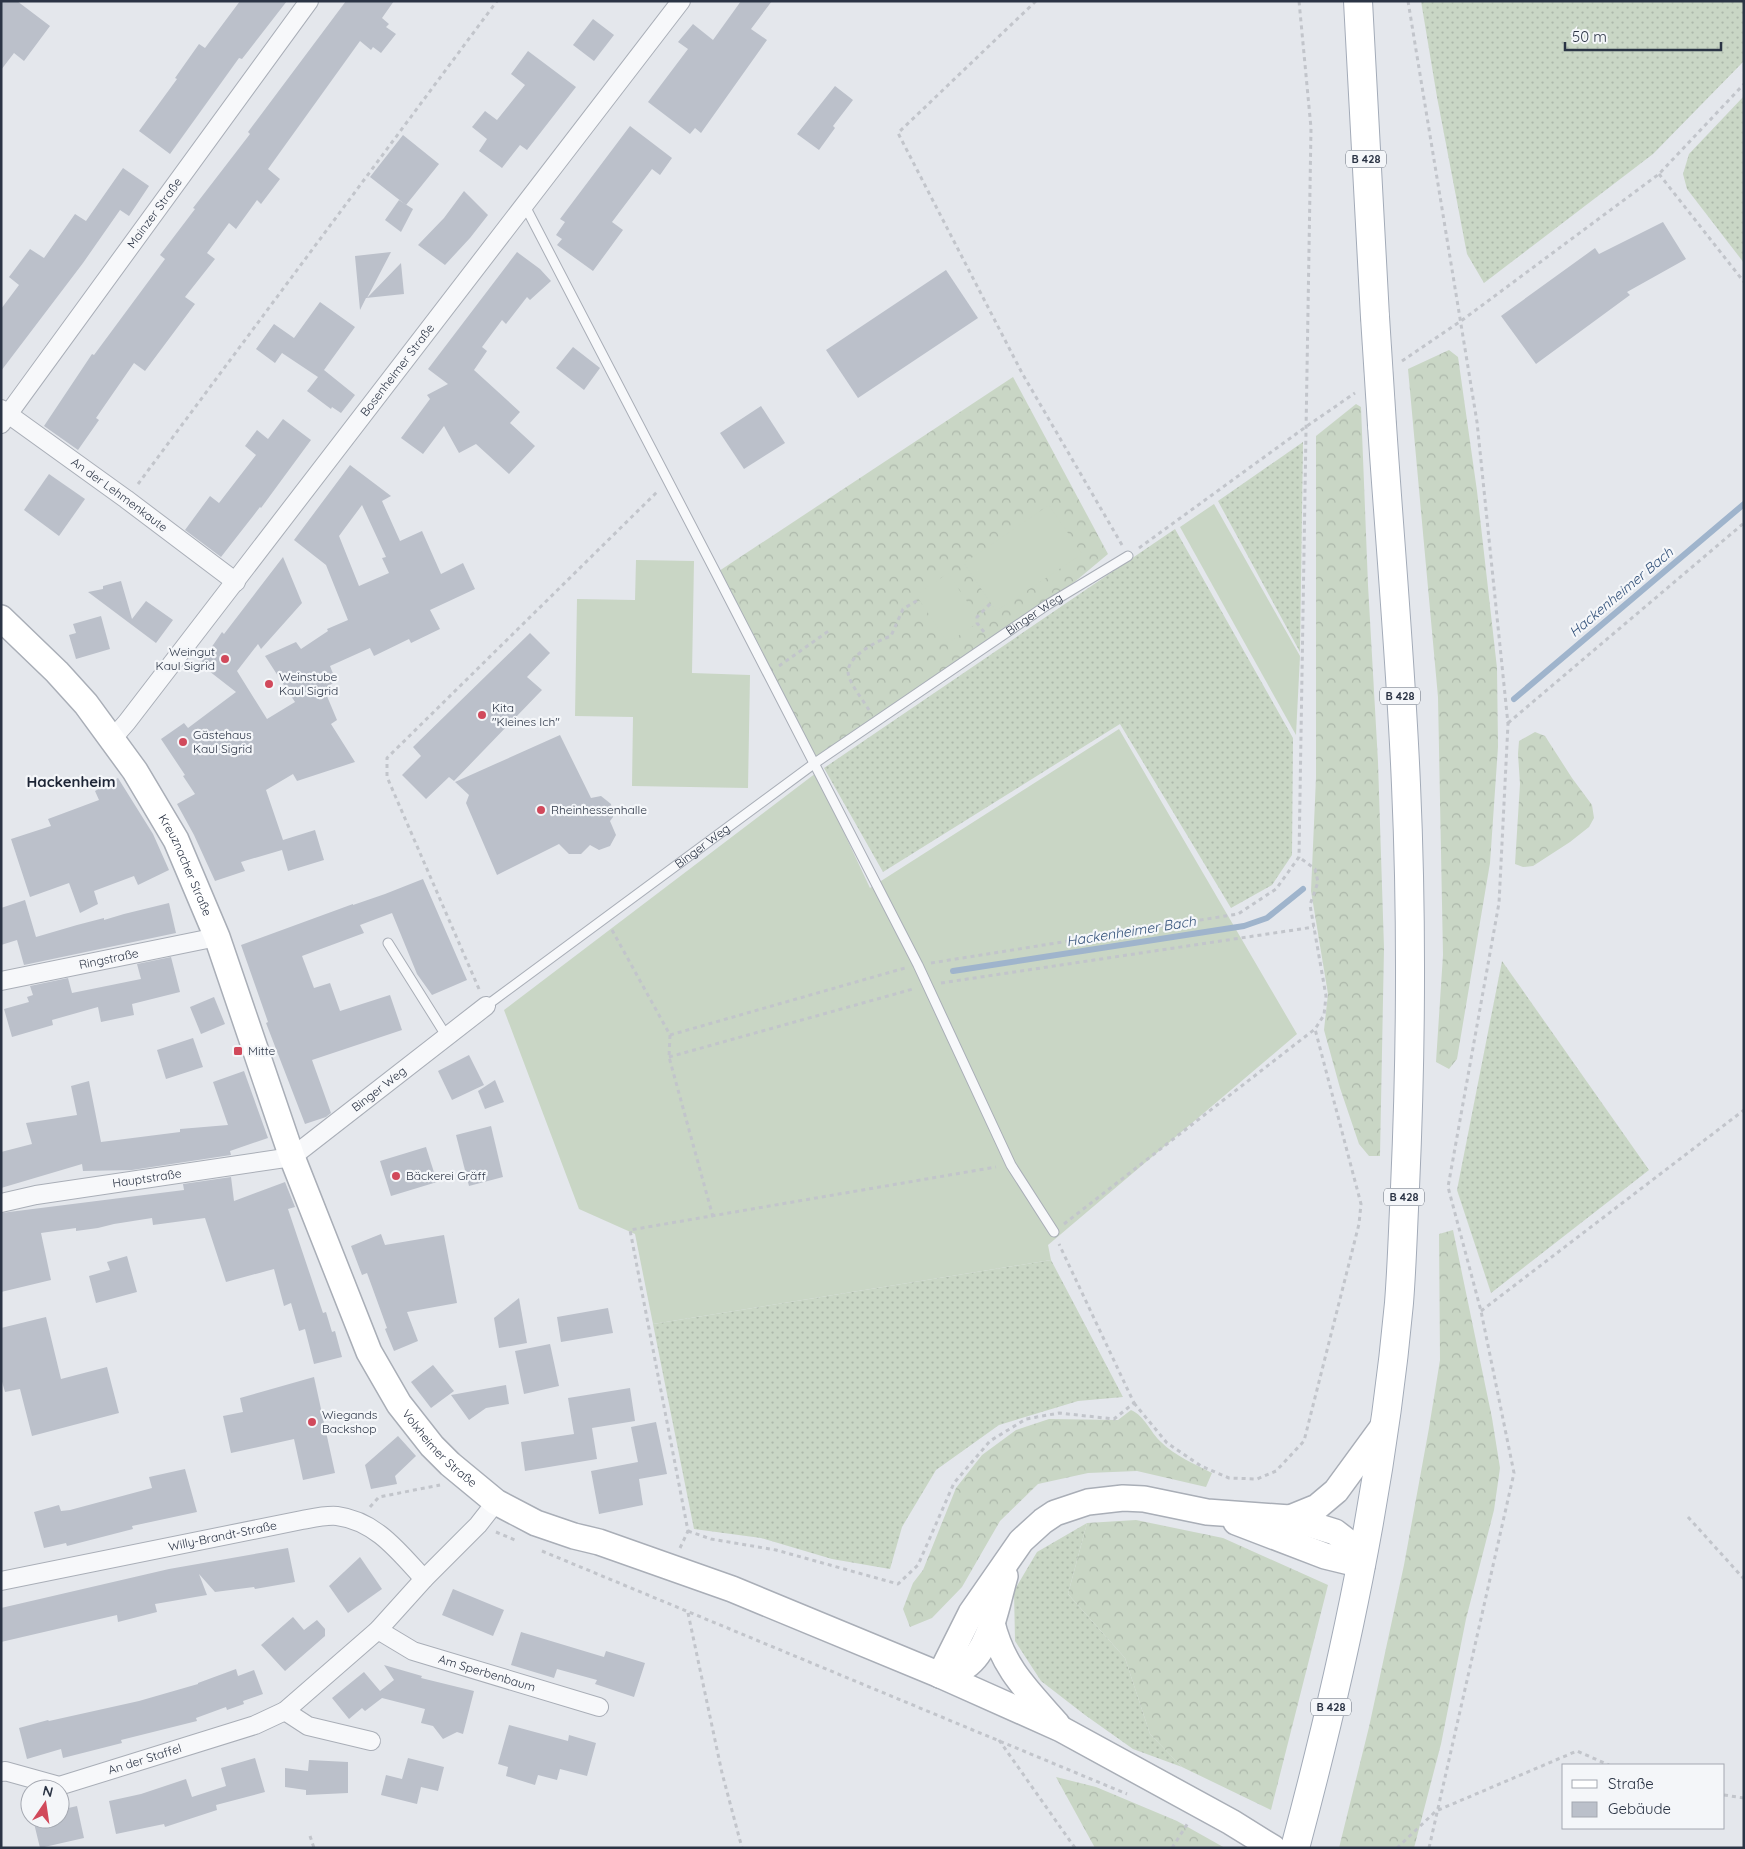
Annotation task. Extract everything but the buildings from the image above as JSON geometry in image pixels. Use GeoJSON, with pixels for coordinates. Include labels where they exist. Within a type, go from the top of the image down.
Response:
{"type":"FeatureCollection","features":[{"type":"Feature","properties":{"kind":"main road","name":"B 428"},"geometry":{"type":"LineString","coordinates":[[1295,1848],[1324,1734],[1362,1565],[1385,1424],[1399,1302],[1409,1093],[1411,968],[1406,785],[1375,316],[1358,1]]}},
{"type":"Feature","properties":{"kind":"main road","name":"Kreuznacher Straße"},"geometry":{"type":"LineString","coordinates":[[1,618],[57,672],[86,704],[113,738],[157,804],[176,840],[218,937],[292,1157]]}},
{"type":"Feature","properties":{"kind":"main road","name":"Volxheimer Straße"},"geometry":{"type":"LineString","coordinates":[[292,1157],[358,1325],[383,1378],[416,1427],[432,1446],[467,1480],[496,1502],[520,1516],[552,1529],[599,1542],[732,1589],[940,1675],[1061,1730],[1231,1822],[1273,1848]]}},
{"type":"Feature","properties":{"kind":"main road"},"geometry":{"type":"LineString","coordinates":[[1290,1518],[1317,1507],[1336,1491],[1385,1424]]}},
{"type":"Feature","properties":{"kind":"main road"},"geometry":{"type":"LineString","coordinates":[[940,1675],[971,1613],[1021,1541],[1055,1513],[1088,1502],[1106,1499],[1144,1499],[1208,1512],[1290,1518],[1335,1532],[1348,1542],[1362,1565]]}},
{"type":"Feature","properties":{"kind":"main road"},"geometry":{"type":"LineString","coordinates":[[1208,1512],[1325,1556],[1362,1565]]}},
{"type":"Feature","properties":{"kind":"main road"},"geometry":{"type":"LineString","coordinates":[[940,1675],[960,1670],[973,1660],[982,1647],[992,1623],[1012,1552]]}},
{"type":"Feature","properties":{"kind":"main road"},"geometry":{"type":"LineString","coordinates":[[992,1623],[996,1642],[1013,1674],[1061,1730]]}},
{"type":"Feature","properties":{"kind":"street","name":"Mainzer Straße"},"geometry":{"type":"LineString","coordinates":[[4,416],[310,1]]}},
{"type":"Feature","properties":{"kind":"street","name":"Bosenheimer Straße"},"geometry":{"type":"LineString","coordinates":[[113,738],[236,582],[673,5]]}},
{"type":"Feature","properties":{"kind":"street","name":"An der Lehmenkaute"},"geometry":{"type":"LineString","coordinates":[[4,416],[126,499],[236,582]]}},
{"type":"Feature","properties":{"kind":"street","name":"Ringstraße"},"geometry":{"type":"LineString","coordinates":[[1,981],[218,937]]}},
{"type":"Feature","properties":{"kind":"street","name":"Binger Weg"},"geometry":{"type":"LineString","coordinates":[[292,1157],[486,1006]]}},
{"type":"Feature","properties":{"kind":"street","name":"Hauptstraße"},"geometry":{"type":"LineString","coordinates":[[1,1203],[36,1195],[292,1157]]}},
{"type":"Feature","properties":{"kind":"street","name":"An der Staffel"},"geometry":{"type":"LineString","coordinates":[[1,1772],[5,1771],[58,1786],[255,1725],[285,1711],[378,1630],[424,1579],[478,1524],[496,1502]]}},
{"type":"Feature","properties":{"kind":"street","name":"Willy-Brandt-Straße"},"geometry":{"type":"LineString","coordinates":[[1,1581],[302,1520],[335,1516],[357,1520],[384,1537],[424,1579]]}},
{"type":"Feature","properties":{"kind":"street","name":"Am Sperbenbaum"},"geometry":{"type":"LineString","coordinates":[[378,1630],[413,1651],[598,1707]]}},
{"type":"Feature","properties":{"kind":"street"},"geometry":{"type":"LineString","coordinates":[[285,1711],[308,1726],[371,1741]]}},
{"type":"Feature","properties":{"kind":"lane"},"geometry":{"type":"LineString","coordinates":[[524,204],[918,965],[1011,1165],[1054,1232]]}},
{"type":"Feature","properties":{"kind":"lane","name":"Binger Weg"},"geometry":{"type":"LineString","coordinates":[[486,1006],[815,763],[1047,605],[1128,556]]}},
{"type":"Feature","properties":{"kind":"lane"},"geometry":{"type":"LineString","coordinates":[[388,943],[447,1037]]}},
{"type":"Feature","properties":{"kind":"path"},"geometry":{"type":"LineString","coordinates":[[126,499],[497,1]]}},
{"type":"Feature","properties":{"kind":"path"},"geometry":{"type":"LineString","coordinates":[[1036,1],[898,133],[1022,373],[1128,556],[1307,426],[1356,393]]}},
{"type":"Feature","properties":{"kind":"path"},"geometry":{"type":"LineString","coordinates":[[670,1035],[918,965],[1238,914],[1276,889],[1299,857],[1311,128],[1299,1]]}},
{"type":"Feature","properties":{"kind":"path"},"geometry":{"type":"LineString","coordinates":[[1408,1],[1477,422],[1508,724],[1499,903],[1448,1187],[1481,1311],[1514,1473],[1429,1848]]}},
{"type":"Feature","properties":{"kind":"path"},"geometry":{"type":"LineString","coordinates":[[1396,365],[1461,321],[1658,174],[1744,84]]}},
{"type":"Feature","properties":{"kind":"path"},"geometry":{"type":"LineString","coordinates":[[1658,174],[1744,282]]}},
{"type":"Feature","properties":{"kind":"path"},"geometry":{"type":"LineString","coordinates":[[486,1006],[387,777],[387,758],[668,481]]}},
{"type":"Feature","properties":{"kind":"path"},"geometry":{"type":"LineString","coordinates":[[1508,724],[1744,523]]}},
{"type":"Feature","properties":{"kind":"path"},"geometry":{"type":"LineString","coordinates":[[876,721],[848,676],[848,668],[854,659],[872,644],[891,636],[903,609],[918,600]]}},
{"type":"Feature","properties":{"kind":"path"},"geometry":{"type":"LineString","coordinates":[[977,617],[991,603]]}},
{"type":"Feature","properties":{"kind":"path"},"geometry":{"type":"LineString","coordinates":[[768,673],[830,630]]}},
{"type":"Feature","properties":{"kind":"path"},"geometry":{"type":"LineString","coordinates":[[1299,857],[1315,869],[1318,882],[1310,906],[1326,996],[1324,1015],[1315,1029],[1054,1232],[1134,1403],[1167,1444],[1201,1466],[1229,1478],[1257,1478],[1276,1471],[1304,1441],[1360,1224],[1361,1204],[1315,1029]]}},
{"type":"Feature","properties":{"kind":"path"},"geometry":{"type":"LineString","coordinates":[[606,919],[670,1035],[669,1057],[713,1217]]}},
{"type":"Feature","properties":{"kind":"path"},"geometry":{"type":"LineString","coordinates":[[669,1057],[927,985],[1314,927]]}},
{"type":"Feature","properties":{"kind":"path"},"geometry":{"type":"LineString","coordinates":[[1481,1311],[1744,1110]]}},
{"type":"Feature","properties":{"kind":"path"},"geometry":{"type":"LineString","coordinates":[[670,1566],[688,1531],[630,1230],[1011,1165]]}},
{"type":"Feature","properties":{"kind":"path"},"geometry":{"type":"LineString","coordinates":[[688,1531],[711,1539],[776,1550],[898,1584],[918,1565],[954,1483],[990,1442],[1026,1419],[1059,1413],[1114,1419],[1134,1403]]}},
{"type":"Feature","properties":{"kind":"path"},"geometry":{"type":"LineString","coordinates":[[357,1520],[380,1497],[467,1480]]}},
{"type":"Feature","properties":{"kind":"path"},"geometry":{"type":"LineString","coordinates":[[1688,1517],[1744,1579]]}},
{"type":"Feature","properties":{"kind":"path"},"geometry":{"type":"LineString","coordinates":[[478,1524],[524,1544]]}},
{"type":"Feature","properties":{"kind":"path"},"geometry":{"type":"LineString","coordinates":[[533,1548],[1135,1797]]}},
{"type":"Feature","properties":{"kind":"path"},"geometry":{"type":"LineString","coordinates":[[688,1613],[722,1773],[742,1848]]}},
{"type":"Feature","properties":{"kind":"path"},"geometry":{"type":"LineString","coordinates":[[999,1740],[1075,1848]]}},
{"type":"Feature","properties":{"kind":"path"},"geometry":{"type":"LineString","coordinates":[[1396,1848],[1436,1811],[1577,1751],[1607,1764]]}},
{"type":"Feature","properties":{"kind":"path"},"geometry":{"type":"LineString","coordinates":[[1725,1796],[1744,1798]]}},
{"type":"Feature","properties":{"kind":"path"},"geometry":{"type":"LineString","coordinates":[[1172,1848],[1190,1820]]}},
{"type":"Feature","properties":{"kind":"path"},"geometry":{"type":"LineString","coordinates":[[310,1836],[314,1848]]}},
{"type":"Feature","properties":{"kind":"green space"},"geometry":{"type":"Polygon","coordinates":[[[1421,1],[1744,1],[1744,61],[1653,154],[1484,283],[1467,254],[1421,1]]]}},
{"type":"Feature","properties":{"kind":"green space"},"geometry":{"type":"Polygon","coordinates":[[[1744,96],[1744,263],[1687,189],[1683,174],[1689,154],[1744,96]]]}},
{"type":"Feature","properties":{"kind":"green space"},"geometry":{"type":"Polygon","coordinates":[[[1449,350],[1458,357],[1477,491],[1497,668],[1498,747],[1490,863],[1457,1059],[1449,1069],[1436,1062],[1443,955],[1438,697],[1408,369],[1449,350]]]}},
{"type":"Feature","properties":{"kind":"green space"},"geometry":{"type":"Polygon","coordinates":[[[1013,377],[1108,554],[1047,605],[815,763],[716,573],[1013,377]]]}},
{"type":"Feature","properties":{"kind":"green space"},"geometry":{"type":"Polygon","coordinates":[[[1356,404],[1361,407],[1368,585],[1378,762],[1384,948],[1380,1156],[1369,1156],[1359,1144],[1340,1088],[1324,1030],[1328,994],[1311,891],[1316,778],[1316,436],[1356,404]]]}},
{"type":"Feature","properties":{"kind":"green space"},"geometry":{"type":"Polygon","coordinates":[[[1303,442],[1300,652],[1218,501],[1303,442]]]}},
{"type":"Feature","properties":{"kind":"green space"},"geometry":{"type":"Polygon","coordinates":[[[1214,504],[1300,656],[1296,735],[1180,527],[1214,504]]]}},
{"type":"Feature","properties":{"kind":"green space"},"geometry":{"type":"Polygon","coordinates":[[[1049,505],[1082,554],[996,611],[964,563],[1049,505]]]}},
{"type":"Feature","properties":{"kind":"green space"},"geometry":{"type":"Polygon","coordinates":[[[1175,529],[1293,738],[1292,855],[1272,885],[1231,908],[1120,724],[883,872],[824,768],[1175,529]]]}},
{"type":"Feature","properties":{"kind":"green space"},"geometry":{"type":"Polygon","coordinates":[[[636,560],[694,561],[692,673],[750,675],[748,788],[632,786],[633,717],[575,716],[577,599],[635,600],[636,560]]]}},
{"type":"Feature","properties":{"kind":"green space"},"geometry":{"type":"Polygon","coordinates":[[[948,573],[980,621],[948,643],[916,595],[948,573]]]}},
{"type":"Feature","properties":{"kind":"green space"},"geometry":{"type":"Polygon","coordinates":[[[1119,729],[1297,1034],[1048,1245],[1051,1260],[653,1324],[635,1234],[579,1209],[504,1010],[816,773],[870,888],[1119,729]]]}},
{"type":"Feature","properties":{"kind":"green space"},"geometry":{"type":"Polygon","coordinates":[[[1535,732],[1545,736],[1592,805],[1594,818],[1589,827],[1570,842],[1533,866],[1523,867],[1515,864],[1520,784],[1519,741],[1535,732]]]}},
{"type":"Feature","properties":{"kind":"green space"},"geometry":{"type":"Polygon","coordinates":[[[1502,961],[1649,1170],[1491,1293],[1457,1190],[1502,961]]]}},
{"type":"Feature","properties":{"kind":"green space"},"geometry":{"type":"Polygon","coordinates":[[[1453,1230],[1492,1418],[1500,1468],[1494,1510],[1466,1619],[1441,1744],[1414,1848],[1339,1848],[1369,1727],[1404,1565],[1429,1428],[1440,1360],[1439,1234],[1453,1230]]]}},
{"type":"Feature","properties":{"kind":"green space"},"geometry":{"type":"Polygon","coordinates":[[[1051,1260],[1123,1397],[1078,1401],[999,1425],[936,1470],[902,1527],[890,1569],[832,1559],[761,1538],[694,1529],[653,1324],[1051,1260]]]}},
{"type":"Feature","properties":{"kind":"green space"},"geometry":{"type":"Polygon","coordinates":[[[1131,1410],[1144,1420],[1157,1438],[1172,1451],[1212,1473],[1206,1487],[1137,1471],[1088,1473],[1038,1484],[1000,1521],[962,1587],[932,1618],[910,1627],[903,1609],[913,1583],[923,1570],[956,1488],[982,1455],[1016,1430],[1049,1419],[1118,1420],[1131,1410]]]}},
{"type":"Feature","properties":{"kind":"green space"},"geometry":{"type":"Polygon","coordinates":[[[1136,1520],[1223,1538],[1328,1585],[1271,1810],[1182,1767],[1150,1734],[1125,1658],[1068,1594],[1087,1523],[1136,1520]]]}},
{"type":"Feature","properties":{"kind":"green space"},"geometry":{"type":"Polygon","coordinates":[[[1087,1523],[1068,1594],[1125,1658],[1150,1734],[1182,1767],[1133,1749],[1085,1715],[1041,1681],[1015,1641],[1014,1591],[1037,1552],[1087,1523]]]}},
{"type":"Feature","properties":{"kind":"green space"},"geometry":{"type":"Polygon","coordinates":[[[1056,1777],[1096,1787],[1177,1821],[1225,1848],[1095,1848],[1056,1777]]]}},
{"type":"Feature","properties":{"kind":"waterway","name":"Hackenheimer Bach"},"geometry":{"type":"LineString","coordinates":[[1514,699],[1744,504]]}},
{"type":"Feature","properties":{"kind":"waterway","name":"Hackenheimer Bach"},"geometry":{"type":"LineString","coordinates":[[953,971],[1244,926],[1267,918],[1303,889]]}},
{"type":"Feature","properties":{"kind":"place","name":"Weingut Kaul Sigrid"},"geometry":{"type":"Point","coordinates":[225,659]}},
{"type":"Feature","properties":{"kind":"place","name":"Weinstube Kaul Sigrid"},"geometry":{"type":"Point","coordinates":[269,684]}},
{"type":"Feature","properties":{"kind":"place","name":"Kita \"Kleines Ich\""},"geometry":{"type":"Point","coordinates":[482,715]}},
{"type":"Feature","properties":{"kind":"place","name":"Gästehaus Kaul Sigrid"},"geometry":{"type":"Point","coordinates":[183,742]}},
{"type":"Feature","properties":{"kind":"place","name":"Rheinhessenhalle"},"geometry":{"type":"Point","coordinates":[541,810]}},
{"type":"Feature","properties":{"kind":"place","name":"Mitte"},"geometry":{"type":"Point","coordinates":[238,1051]}},
{"type":"Feature","properties":{"kind":"place","name":"Bäckerei Gräff"},"geometry":{"type":"Point","coordinates":[396,1176]}},
{"type":"Feature","properties":{"kind":"place","name":"Wiegands Backshop"},"geometry":{"type":"Point","coordinates":[312,1422]}},
{"type":"Feature","properties":{"kind":"district","name":"Hackenheim"},"geometry":{"type":"Point","coordinates":[71,782]}}]}
